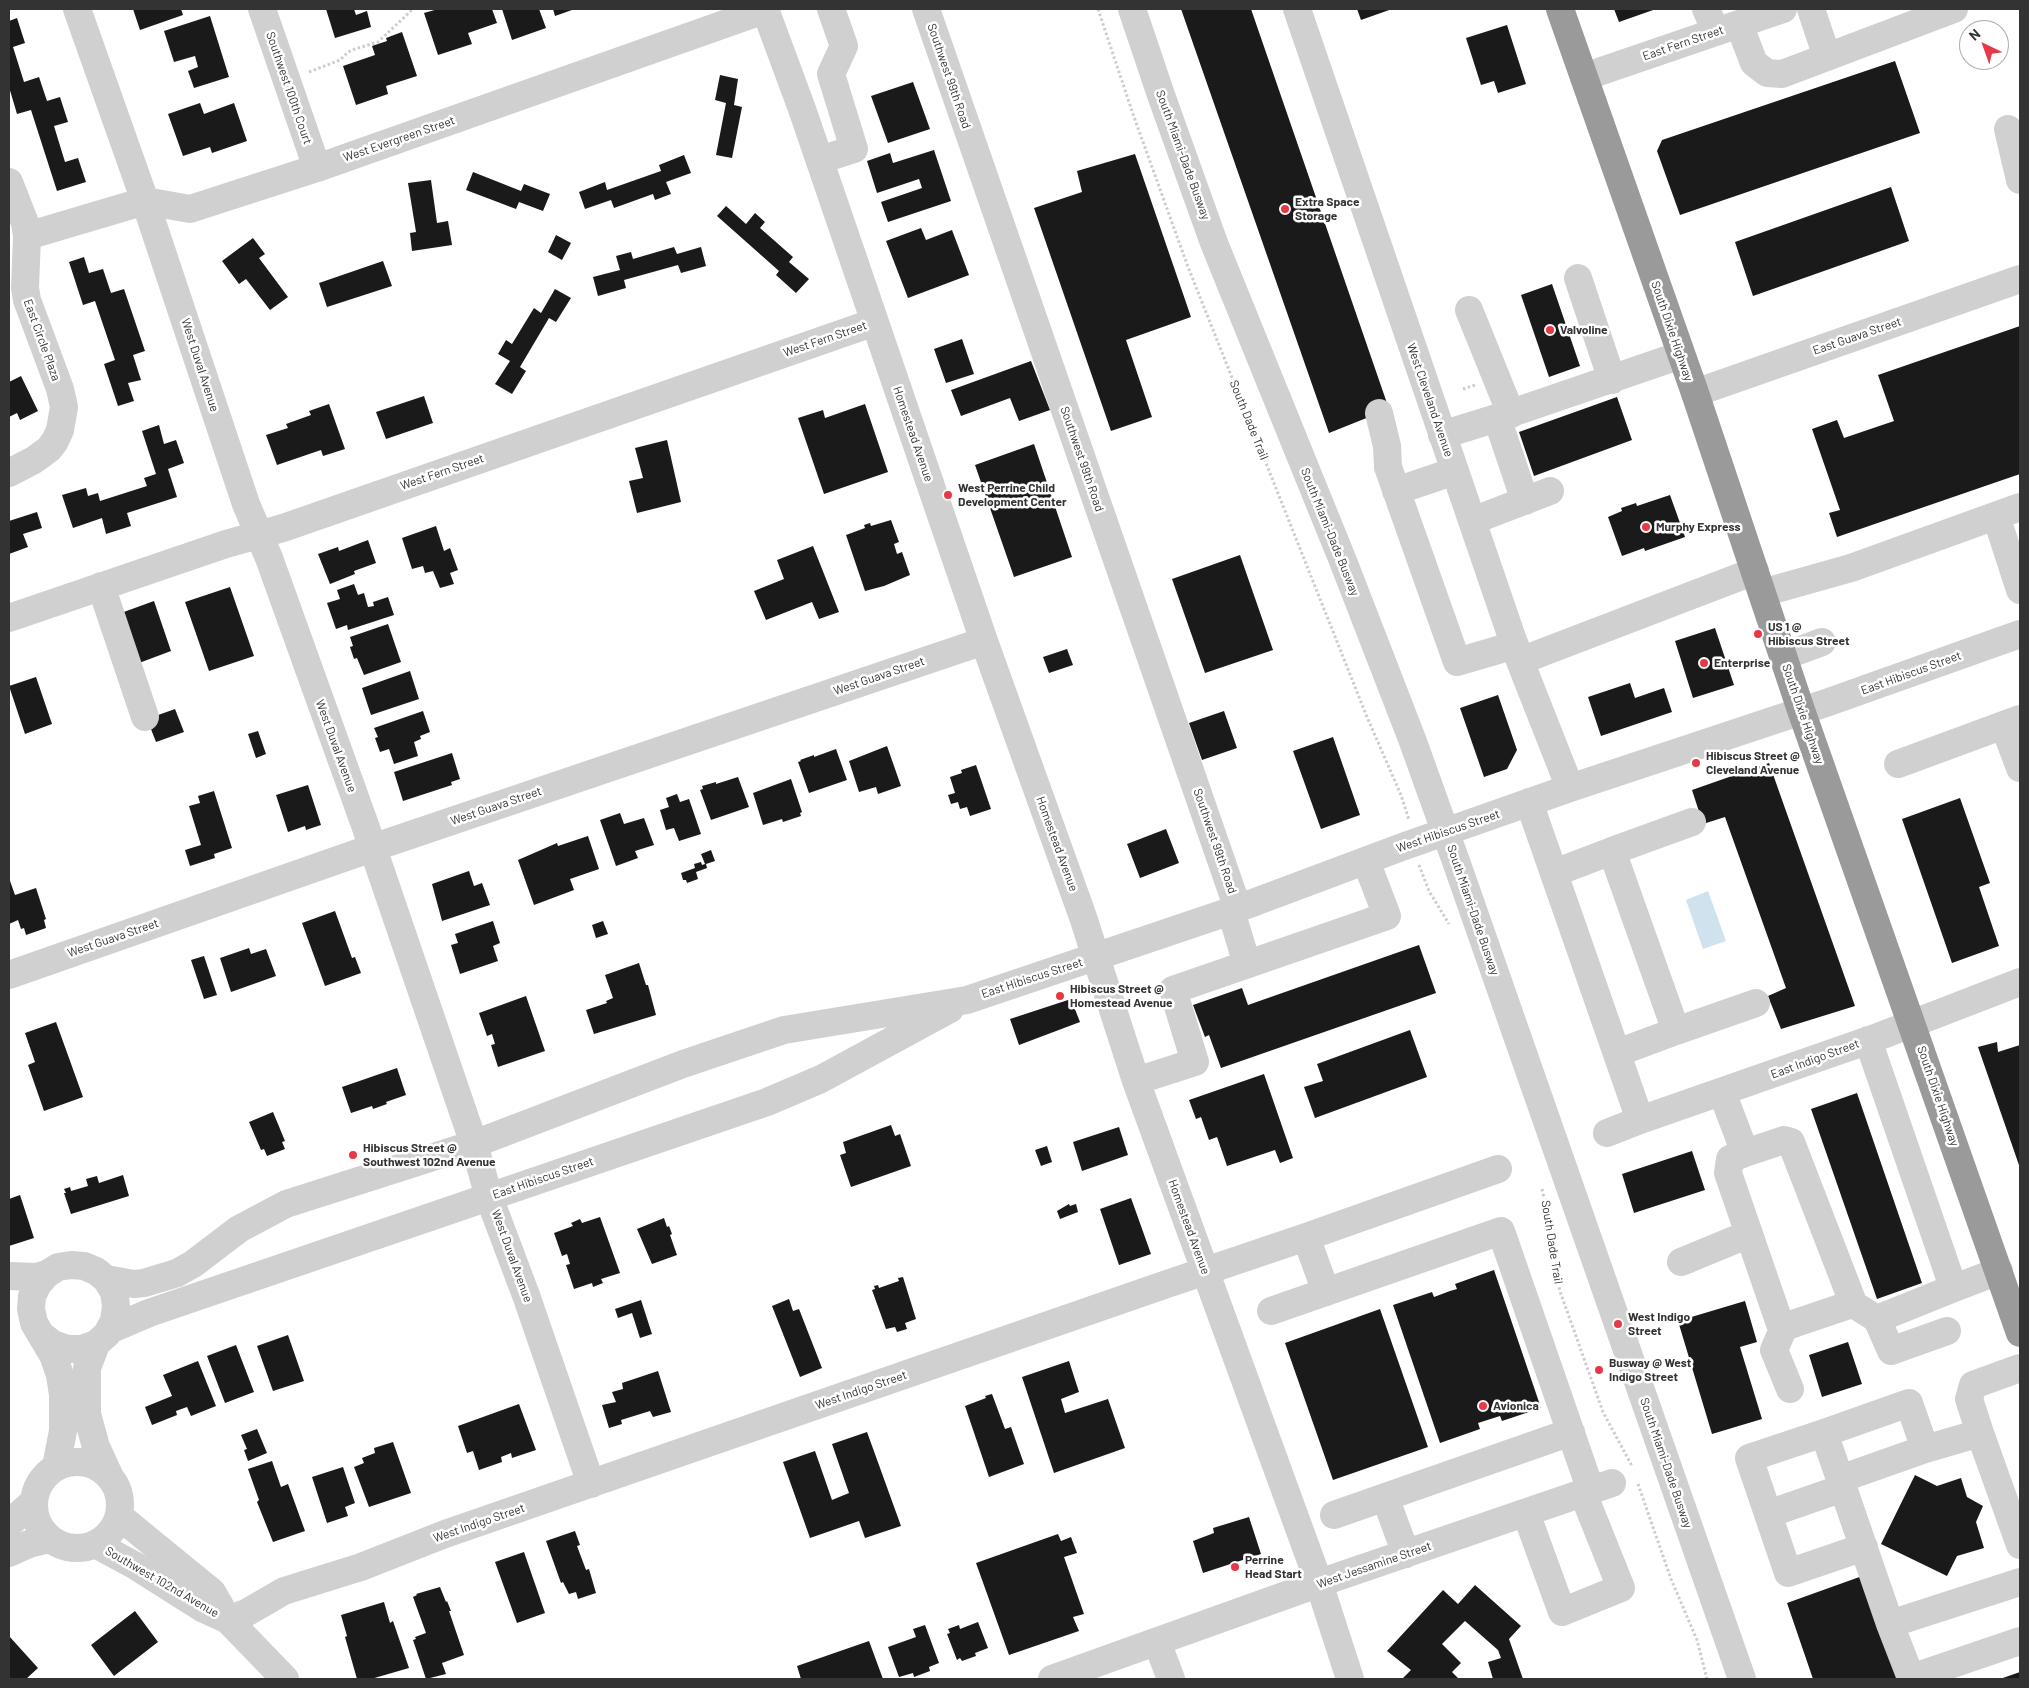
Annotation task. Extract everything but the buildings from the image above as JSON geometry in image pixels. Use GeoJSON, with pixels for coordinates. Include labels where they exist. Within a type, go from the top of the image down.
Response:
{"type":"FeatureCollection","features":[{"type":"Feature","properties":{"kind":"highway","name":"South Dixie Highway"},"geometry":{"type":"LineString","coordinates":[[1560,9],[1759,582],[1801,710],[1913,1023],[2020,1333]]}},
{"type":"Feature","properties":{"kind":"street","name":"West Duval Avenue"},"geometry":{"type":"LineString","coordinates":[[77,9],[145,201],[246,504],[259,534],[372,848],[474,1144],[489,1197],[527,1298],[591,1484]]}},
{"type":"Feature","properties":{"kind":"street","name":"Southwest 100th Court"},"geometry":{"type":"LineString","coordinates":[[262,9],[317,168]]}},
{"type":"Feature","properties":{"kind":"street","name":"West Evergreen Street"},"geometry":{"type":"LineString","coordinates":[[27,236],[145,201],[190,210],[317,168],[766,9]]}},
{"type":"Feature","properties":{"kind":"street","name":"Homestead Avenue"},"geometry":{"type":"LineString","coordinates":[[766,9],[820,160],[984,641],[1097,957],[1136,1081],[1319,1583],[1350,1679]]}},
{"type":"Feature","properties":{"kind":"street"},"geometry":{"type":"LineString","coordinates":[[820,160],[854,149],[831,74],[844,46],[831,9]]}},
{"type":"Feature","properties":{"kind":"street","name":"Southwest 99th Road"},"geometry":{"type":"LineString","coordinates":[[926,9],[1235,910],[1247,964]]}},
{"type":"Feature","properties":{"kind":"street","name":"South Miami-Dade Busway"},"geometry":{"type":"LineString","coordinates":[[1132,9],[1214,243],[1363,611],[1446,832],[1742,1679]]}},
{"type":"Feature","properties":{"kind":"street","name":"West Cleveland Avenue"},"geometry":{"type":"LineString","coordinates":[[1297,9],[1517,653],[1570,788]]}},
{"type":"Feature","properties":{"kind":"street","name":"East Fern Street"},"geometry":{"type":"LineString","coordinates":[[1584,77],[1720,22],[1783,9]]}},
{"type":"Feature","properties":{"kind":"street"},"geometry":{"type":"LineString","coordinates":[[1811,9],[1826,58]]}},
{"type":"Feature","properties":{"kind":"street"},"geometry":{"type":"LineString","coordinates":[[1720,22],[1754,63],[1767,73],[1782,74],[1954,9]]}},
{"type":"Feature","properties":{"kind":"street"},"geometry":{"type":"LineString","coordinates":[[802,109],[837,98]]}},
{"type":"Feature","properties":{"kind":"street"},"geometry":{"type":"LineString","coordinates":[[2008,129],[2020,180]]}},
{"type":"Feature","properties":{"kind":"street","name":"East Circle Plaza"},"geometry":{"type":"LineString","coordinates":[[9,182],[21,209],[27,236],[25,288],[27,300],[60,389],[64,407],[64,418],[55,441],[49,449],[34,460],[9,473]]}},
{"type":"Feature","properties":{"kind":"street"},"geometry":{"type":"LineString","coordinates":[[1578,278],[1612,380]]}},
{"type":"Feature","properties":{"kind":"street","name":"East Guava Street"},"geometry":{"type":"LineString","coordinates":[[1694,393],[2020,279]]}},
{"type":"Feature","properties":{"kind":"street"},"geometry":{"type":"LineString","coordinates":[[1469,310],[1504,416],[1525,501]]}},
{"type":"Feature","properties":{"kind":"street","name":"West Fern Street"},"geometry":{"type":"LineString","coordinates":[[9,618],[259,534],[283,528],[875,322]]}},
{"type":"Feature","properties":{"kind":"street"},"geometry":{"type":"LineString","coordinates":[[1442,435],[1681,356]]}},
{"type":"Feature","properties":{"kind":"street"},"geometry":{"type":"LineString","coordinates":[[1379,413],[1387,446],[1388,467],[1457,662],[1517,653],[1759,582],[1851,568],[2008,512],[2020,590]]}},
{"type":"Feature","properties":{"kind":"street"},"geometry":{"type":"LineString","coordinates":[[1396,491],[1455,472]]}},
{"type":"Feature","properties":{"kind":"street"},"geometry":{"type":"LineString","coordinates":[[1472,521],[1550,491]]}},
{"type":"Feature","properties":{"kind":"street"},"geometry":{"type":"LineString","coordinates":[[101,586],[145,717]]}},
{"type":"Feature","properties":{"kind":"street","name":"East Hibiscus Street"},"geometry":{"type":"LineString","coordinates":[[1801,710],[2020,634]]}},
{"type":"Feature","properties":{"kind":"street","name":"West Guava Street"},"geometry":{"type":"LineString","coordinates":[[9,975],[372,848],[984,641]]}},
{"type":"Feature","properties":{"kind":"street"},"geometry":{"type":"LineString","coordinates":[[1784,656],[1822,642]]}},
{"type":"Feature","properties":{"kind":"street","name":"West Hibiscus Street"},"geometry":{"type":"LineString","coordinates":[[1097,957],[1235,910],[1529,802],[1801,710]]}},
{"type":"Feature","properties":{"kind":"street"},"geometry":{"type":"LineString","coordinates":[[1898,764],[2012,722],[2020,768]]}},
{"type":"Feature","properties":{"kind":"street"},"geometry":{"type":"LineString","coordinates":[[1529,802],[1640,1120]]}},
{"type":"Feature","properties":{"kind":"street"},"geometry":{"type":"LineString","coordinates":[[1554,873],[1692,822]]}},
{"type":"Feature","properties":{"kind":"street"},"geometry":{"type":"LineString","coordinates":[[1612,851],[1676,1031]]}},
{"type":"Feature","properties":{"kind":"street"},"geometry":{"type":"LineString","coordinates":[[1136,1081],[1195,1062],[1173,990],[1387,916],[1366,861]]}},
{"type":"Feature","properties":{"kind":"street","name":"East Hibiscus Street"},"geometry":{"type":"LineString","coordinates":[[106,1279],[139,1283],[177,1273],[197,1261],[239,1228],[286,1204],[474,1144],[683,1064],[784,1030],[967,1000],[1097,957]]}},
{"type":"Feature","properties":{"kind":"street","name":"East Indigo Street"},"geometry":{"type":"LineString","coordinates":[[1607,1133],[1868,1040],[2020,982]]}},
{"type":"Feature","properties":{"kind":"street","name":"East Hibiscus Street"},"geometry":{"type":"LineString","coordinates":[[102,1337],[149,1313],[767,1102],[821,1079],[967,1000]]}},
{"type":"Feature","properties":{"kind":"street"},"geometry":{"type":"LineString","coordinates":[[1616,1053],[1756,1003]]}},
{"type":"Feature","properties":{"kind":"street"},"geometry":{"type":"LineString","coordinates":[[1868,1040],[1950,1287]]}},
{"type":"Feature","properties":{"kind":"street"},"geometry":{"type":"LineString","coordinates":[[1722,1092],[1745,1153]]}},
{"type":"Feature","properties":{"kind":"street"},"geometry":{"type":"LineString","coordinates":[[1784,1327],[1780,1324],[1728,1170],[1730,1159],[1745,1153],[1784,1140],[1791,1142],[1852,1300],[1851,1303]]}},
{"type":"Feature","properties":{"kind":"street","name":"West Indigo Street"},"geometry":{"type":"LineString","coordinates":[[228,1620],[246,1613],[284,1591],[361,1567],[445,1534],[1306,1237],[1498,1168]]}},
{"type":"Feature","properties":{"kind":"street"},"geometry":{"type":"LineString","coordinates":[[1271,1311],[1501,1231],[1571,1432],[1610,1482],[1621,1588],[1562,1612],[1526,1513]]}},
{"type":"Feature","properties":{"kind":"street"},"geometry":{"type":"LineString","coordinates":[[1681,1262],[1749,1234]]}},
{"type":"Feature","properties":{"kind":"street"},"geometry":{"type":"LineString","coordinates":[[1306,1237],[1326,1292]]}},
{"type":"Feature","properties":{"kind":"street"},"geometry":{"type":"LineString","coordinates":[[56,1467],[63,1431],[64,1395],[53,1355],[38,1329],[31,1309],[32,1296],[38,1284],[47,1274],[58,1267],[84,1266],[96,1270],[106,1279],[114,1292],[116,1306],[114,1321],[102,1337],[87,1368],[87,1414],[96,1446],[109,1476]]}},
{"type":"Feature","properties":{"kind":"street"},"geometry":{"type":"LineString","coordinates":[[1876,1319],[1950,1287],[1999,1271]]}},
{"type":"Feature","properties":{"kind":"street"},"geometry":{"type":"LineString","coordinates":[[9,1276],[36,1277],[47,1274]]}},
{"type":"Feature","properties":{"kind":"street"},"geometry":{"type":"LineString","coordinates":[[9,1302],[53,1344],[67,1349],[82,1349],[102,1337]]}},
{"type":"Feature","properties":{"kind":"street"},"geometry":{"type":"LineString","coordinates":[[1851,1303],[1876,1319],[1890,1351],[1947,1331]]}},
{"type":"Feature","properties":{"kind":"street"},"geometry":{"type":"LineString","coordinates":[[1790,1389],[1774,1350],[1784,1327],[1851,1303]]}},
{"type":"Feature","properties":{"kind":"street"},"geometry":{"type":"LineString","coordinates":[[2020,1368],[1973,1385],[1969,1399],[2020,1545]]}},
{"type":"Feature","properties":{"kind":"street"},"geometry":{"type":"LineString","coordinates":[[1864,1547],[1788,1573],[1749,1458],[1909,1403],[1925,1449]]}},
{"type":"Feature","properties":{"kind":"street"},"geometry":{"type":"LineString","coordinates":[[1334,1515],[1571,1432]]}},
{"type":"Feature","properties":{"kind":"street"},"geometry":{"type":"LineString","coordinates":[[1824,1433],[1890,1624],[1910,1673],[1917,1676],[2020,1641]]}},
{"type":"Feature","properties":{"kind":"street"},"geometry":{"type":"LineString","coordinates":[[1768,1514],[1925,1449],[1980,1433]]}},
{"type":"Feature","properties":{"kind":"street"},"geometry":{"type":"LineString","coordinates":[[70,1462],[84,1462],[98,1466],[109,1476],[117,1487],[120,1502],[119,1516],[114,1529],[104,1540],[77,1549],[62,1546],[50,1539],[40,1529],[35,1516],[33,1502],[37,1488],[45,1476],[56,1467],[70,1462]]}},
{"type":"Feature","properties":{"kind":"street","name":"West Jessamine Street"},"geometry":{"type":"LineString","coordinates":[[1052,1679],[1319,1583],[1526,1513],[1610,1482]]}},
{"type":"Feature","properties":{"kind":"street"},"geometry":{"type":"LineString","coordinates":[[1385,1497],[1406,1554]]}},
{"type":"Feature","properties":{"kind":"street"},"geometry":{"type":"LineString","coordinates":[[9,1524],[33,1502]]}},
{"type":"Feature","properties":{"kind":"street","name":"Southwest 102nd Avenue"},"geometry":{"type":"LineString","coordinates":[[119,1516],[212,1592],[228,1620],[285,1679]]}},
{"type":"Feature","properties":{"kind":"street"},"geometry":{"type":"LineString","coordinates":[[9,1553],[29,1544],[50,1539]]}},
{"type":"Feature","properties":{"kind":"street","name":"Southwest 102nd Avenue"},"geometry":{"type":"LineString","coordinates":[[95,1544],[134,1565],[202,1608],[228,1620]]}},
{"type":"Feature","properties":{"kind":"street"},"geometry":{"type":"LineString","coordinates":[[1890,1624],[2020,1582]]}},
{"type":"Feature","properties":{"kind":"street"},"geometry":{"type":"LineString","coordinates":[[1157,1642],[1171,1679]]}},
{"type":"Feature","properties":{"kind":"path"},"geometry":{"type":"LineString","coordinates":[[308,72],[340,60],[348,52],[378,42],[413,9]]}},
{"type":"Feature","properties":{"kind":"path","name":"South Dade Trail"},"geometry":{"type":"LineString","coordinates":[[1098,9],[1188,267],[1367,717],[1401,795],[1410,822]]}},
{"type":"Feature","properties":{"kind":"path"},"geometry":{"type":"LineString","coordinates":[[1417,861],[1426,885],[1451,928]]}},
{"type":"Feature","properties":{"kind":"path","name":"South Dade Trail"},"geometry":{"type":"LineString","coordinates":[[1540,1180],[1551,1230],[1556,1277],[1560,1294],[1603,1412],[1622,1445],[1610,1482],[1661,1552],[1697,1640],[1707,1679]]}},
{"type":"Feature","properties":{"kind":"water"},"geometry":{"type":"Polygon","coordinates":[[[1708,891],[1726,941],[1703,949],[1686,900],[1708,891]]]}},
{"type":"Feature","properties":{"kind":"place","name":"Extra Space Storage"},"geometry":{"type":"Point","coordinates":[1285,209]}},
{"type":"Feature","properties":{"kind":"place","name":"Valvoline"},"geometry":{"type":"Point","coordinates":[1550,330]}},
{"type":"Feature","properties":{"kind":"place","name":"West Perrine Child Development Center"},"geometry":{"type":"Point","coordinates":[948,495]}},
{"type":"Feature","properties":{"kind":"place","name":"Murphy Express"},"geometry":{"type":"Point","coordinates":[1646,527]}},
{"type":"Feature","properties":{"kind":"place","name":"US 1 @ Hibiscus Street"},"geometry":{"type":"Point","coordinates":[1758,634]}},
{"type":"Feature","properties":{"kind":"place","name":"Enterprise"},"geometry":{"type":"Point","coordinates":[1704,663]}},
{"type":"Feature","properties":{"kind":"place","name":"Hibiscus Street @ Cleveland Avenue"},"geometry":{"type":"Point","coordinates":[1696,763]}},
{"type":"Feature","properties":{"kind":"place","name":"Hibiscus Street @ Homestead Avenue"},"geometry":{"type":"Point","coordinates":[1060,996]}},
{"type":"Feature","properties":{"kind":"place","name":"Hibiscus Street @ Southwest 102nd Avenue"},"geometry":{"type":"Point","coordinates":[353,1155]}},
{"type":"Feature","properties":{"kind":"place","name":"West Indigo Street"},"geometry":{"type":"Point","coordinates":[1618,1324]}},
{"type":"Feature","properties":{"kind":"place","name":"Busway @ West Indigo Street"},"geometry":{"type":"Point","coordinates":[1599,1370]}},
{"type":"Feature","properties":{"kind":"place","name":"Avionica"},"geometry":{"type":"Point","coordinates":[1483,1406]}},
{"type":"Feature","properties":{"kind":"place","name":"Perrine Head Start"},"geometry":{"type":"Point","coordinates":[1235,1567]}}]}
